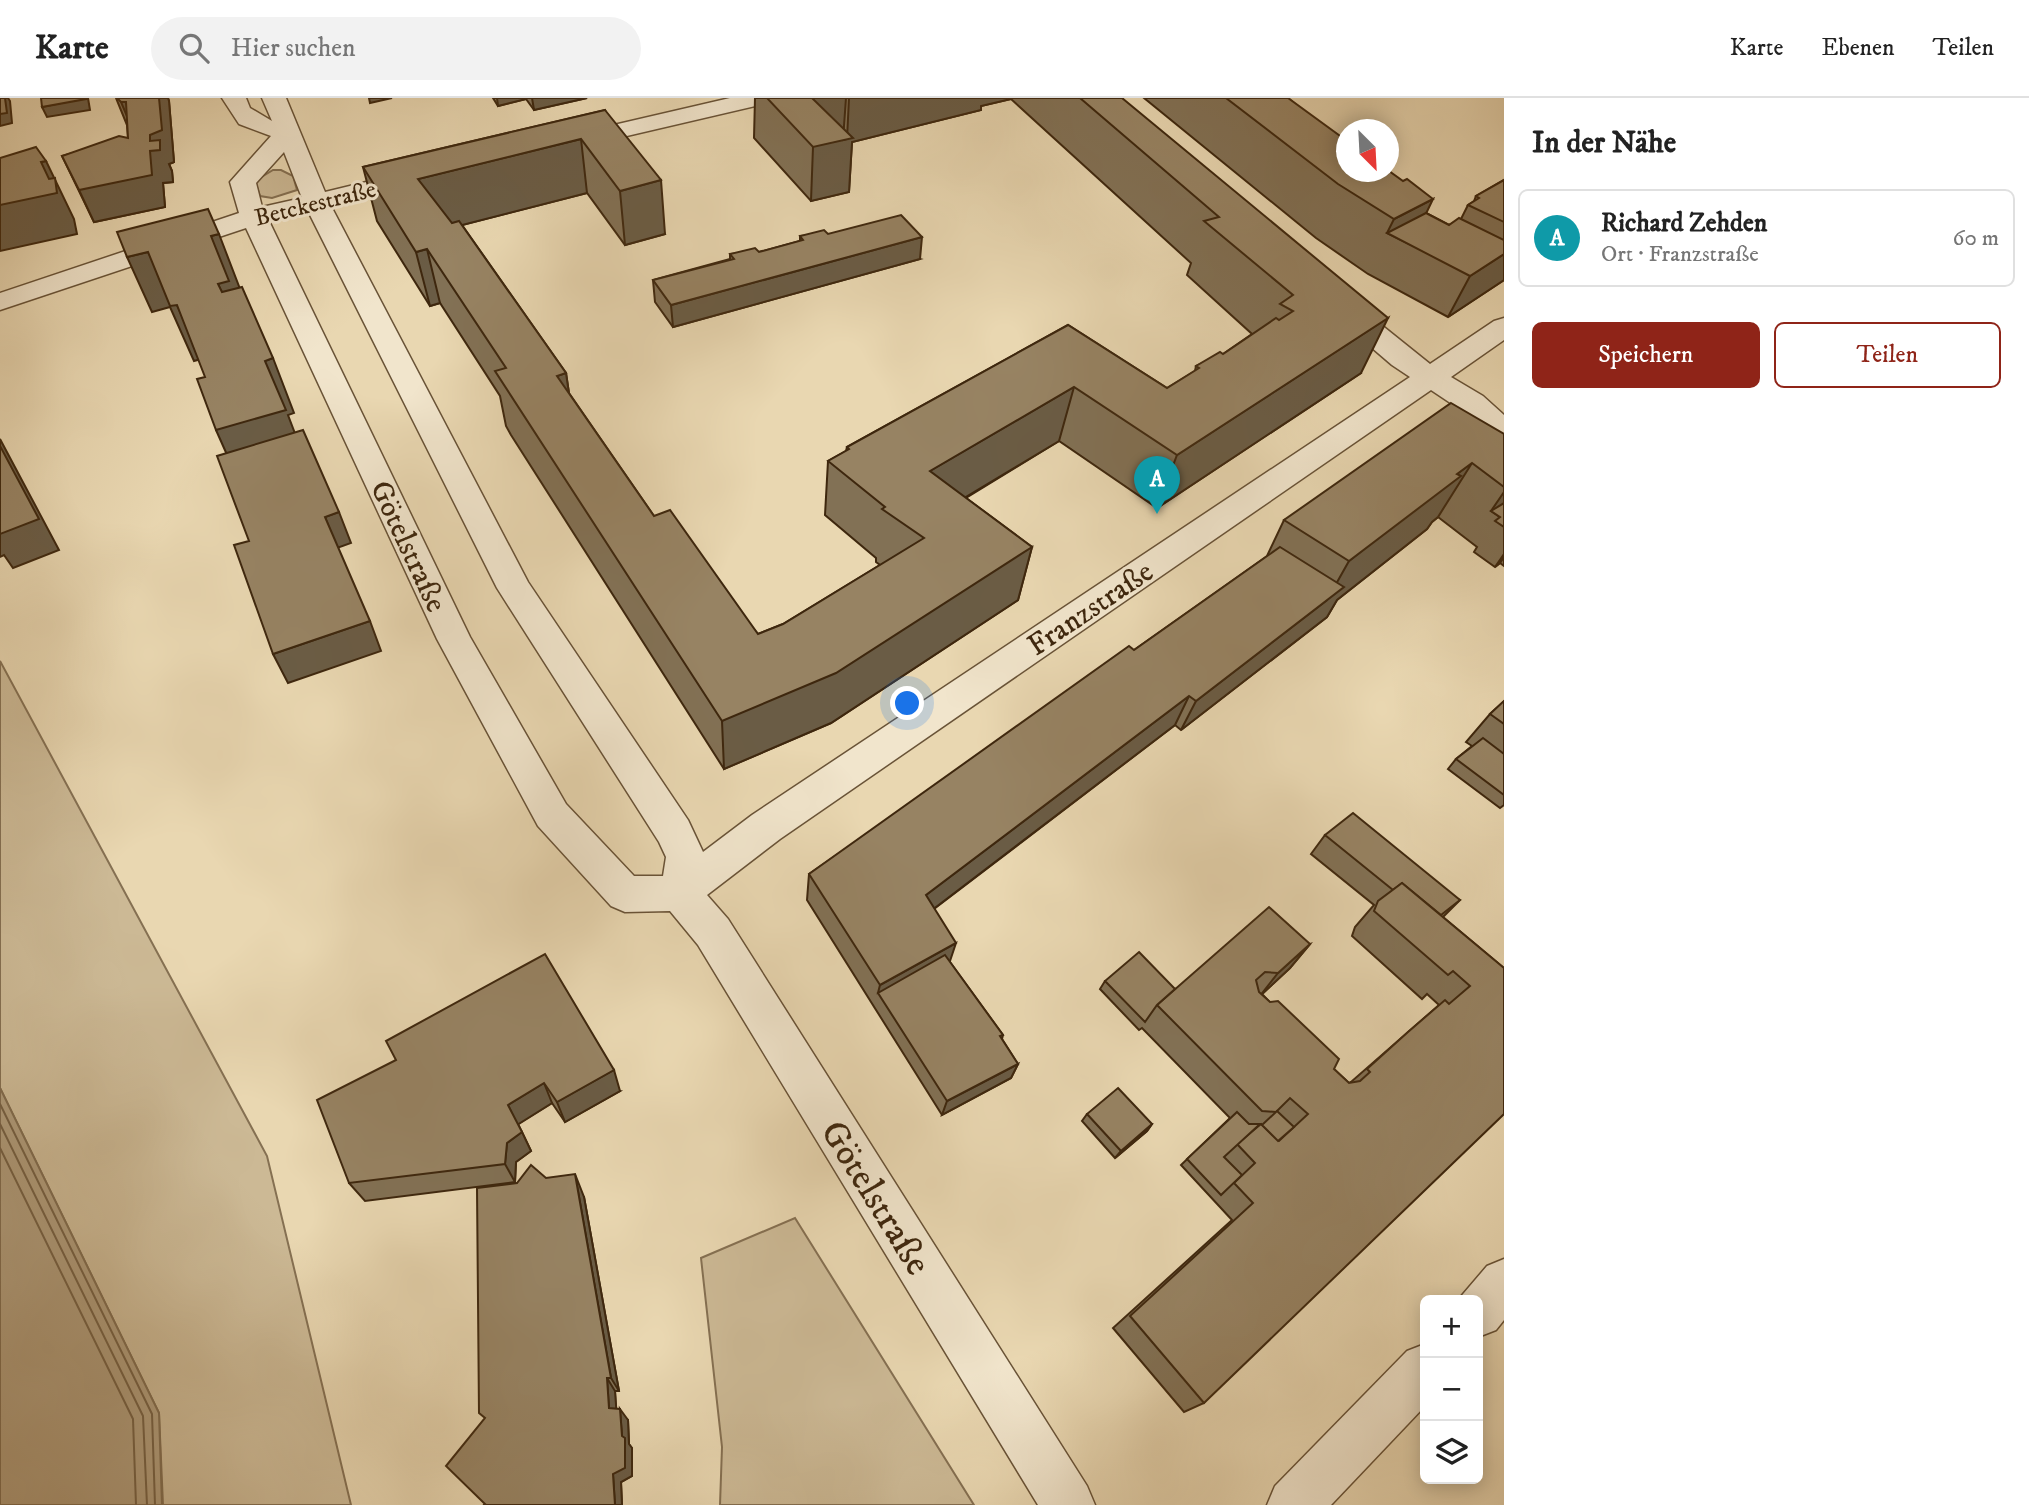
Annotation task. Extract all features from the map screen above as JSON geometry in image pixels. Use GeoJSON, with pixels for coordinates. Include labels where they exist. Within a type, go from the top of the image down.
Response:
{"type":"FeatureCollection","features":[{"type":"Feature","properties":{"kind":"street"},"geometry":{"type":"LineString","coordinates":[[234,98],[236,109],[244,118],[287,133]]}},
{"type":"Feature","properties":{"kind":"street"},"geometry":{"type":"LineString","coordinates":[[274,98],[316,201],[514,588],[674,832],[686,857],[680,893]]}},
{"type":"Feature","properties":{"kind":"street"},"geometry":{"type":"LineString","coordinates":[[553,146],[760,98]]}},
{"type":"Feature","properties":{"kind":"street","name":"Götelstraße"},"geometry":{"type":"LineString","coordinates":[[287,133],[243,182],[253,218],[454,639],[552,815],[625,894],[680,893],[713,932],[1068,1505]]}},
{"type":"Feature","properties":{"kind":"street","name":"Betckestraße"},"geometry":{"type":"LineString","coordinates":[[0,302],[253,218],[437,173]]}},
{"type":"Feature","properties":{"kind":"street"},"geometry":{"type":"LineString","coordinates":[[1324,292],[1402,359],[1472,403],[1504,431]]}},
{"type":"Feature","properties":{"kind":"street","name":"Franzstraße"},"geometry":{"type":"LineString","coordinates":[[680,893],[766,827],[1504,327]]}},
{"type":"Feature","properties":{"kind":"street"},"geometry":{"type":"LineString","coordinates":[[1483,1306],[1504,1283]]}},
{"type":"Feature","properties":{"kind":"street"},"geometry":{"type":"LineString","coordinates":[[1296,1504],[1420,1373]]}},
{"type":"Feature","properties":{"kind":"shaded area"},"geometry":{"type":"Polygon","coordinates":[[[273,170],[281,170],[293,176],[297,190],[272,198],[260,196],[255,181],[273,170]]]}},
{"type":"Feature","properties":{"kind":"shaded area"},"geometry":{"type":"Polygon","coordinates":[[[0,661],[267,1156],[351,1505],[163,1505],[159,1413],[0,1088],[0,661]]]}},
{"type":"Feature","properties":{"kind":"shaded area"},"geometry":{"type":"Polygon","coordinates":[[[795,1218],[974,1505],[720,1505],[722,1447],[701,1258],[795,1218]]]}},
{"type":"Feature","properties":{"kind":"water"},"geometry":{"type":"Polygon","coordinates":[[[0,1088],[159,1413],[162,1505],[0,1505],[0,1088]]]}},
{"type":"Feature","properties":{"kind":"building"},"geometry":{"type":"Polygon","coordinates":[[[0,98],[5,98],[7,113],[0,114],[0,98]]]}},
{"type":"Feature","properties":{"kind":"building"},"geometry":{"type":"Polygon","coordinates":[[[41,98],[85,98],[86,99],[42,107],[41,98]]]}},
{"type":"Feature","properties":{"kind":"building"},"geometry":{"type":"Polygon","coordinates":[[[117,98],[159,98],[162,130],[150,135],[150,141],[160,140],[160,150],[150,151],[152,175],[79,190],[62,156],[119,136],[128,138],[126,102],[117,98]]]}},
{"type":"Feature","properties":{"kind":"building"},"geometry":{"type":"Polygon","coordinates":[[[767,98],[812,98],[853,138],[813,147],[767,98]]]}},
{"type":"Feature","properties":{"kind":"building"},"geometry":{"type":"Polygon","coordinates":[[[1080,98],[1122,98],[1388,318],[1177,455],[1074,387],[930,471],[1032,547],[836,673],[722,721],[495,371],[506,368],[427,249],[416,252],[363,167],[605,110],[661,180],[620,191],[581,139],[418,179],[452,223],[459,221],[566,373],[557,376],[654,516],[670,510],[758,634],[783,624],[924,538],[882,509],[885,507],[828,461],[849,449],[847,447],[1068,325],[1167,388],[1199,368],[1196,366],[1220,352],[1223,354],[1276,318],[1279,320],[1293,311],[1280,304],[1293,295],[1204,221],[1219,217],[1080,98]]]}},
{"type":"Feature","properties":{"kind":"building"},"geometry":{"type":"Polygon","coordinates":[[[1226,98],[1288,98],[1336,133],[1336,182],[1399,182],[1399,178],[1403,181],[1407,179],[1433,199],[1394,219],[1338,184],[1226,98]]]}},
{"type":"Feature","properties":{"kind":"building"},"geometry":{"type":"Polygon","coordinates":[[[36,147],[46,161],[41,162],[49,179],[55,178],[57,193],[0,205],[0,158],[36,147]]]}},
{"type":"Feature","properties":{"kind":"building"},"geometry":{"type":"Polygon","coordinates":[[[1504,180],[1504,222],[1468,205],[1479,198],[1476,196],[1504,180]]]}},
{"type":"Feature","properties":{"kind":"building"},"geometry":{"type":"Polygon","coordinates":[[[208,209],[219,234],[211,236],[229,281],[218,284],[222,292],[242,287],[273,358],[265,361],[286,410],[216,430],[197,379],[205,377],[177,305],[170,306],[148,252],[127,257],[117,232],[208,209]]]}},
{"type":"Feature","properties":{"kind":"building"},"geometry":{"type":"Polygon","coordinates":[[[1426,213],[1449,225],[1459,218],[1504,240],[1504,254],[1470,276],[1387,233],[1426,213]]]}},
{"type":"Feature","properties":{"kind":"building"},"geometry":{"type":"Polygon","coordinates":[[[901,215],[922,237],[671,305],[653,280],[734,259],[730,254],[755,248],[759,252],[803,240],[800,236],[824,230],[828,234],[901,215]]]}},
{"type":"Feature","properties":{"kind":"building"},"geometry":{"type":"Polygon","coordinates":[[[1451,403],[1504,434],[1504,487],[1472,463],[1457,474],[1461,476],[1349,561],[1284,520],[1451,403]]]}},
{"type":"Feature","properties":{"kind":"building"},"geometry":{"type":"Polygon","coordinates":[[[303,430],[339,512],[325,517],[370,621],[273,654],[234,545],[249,541],[217,456],[303,430]]]}},
{"type":"Feature","properties":{"kind":"building"},"geometry":{"type":"Polygon","coordinates":[[[0,446],[39,519],[0,534],[0,446]]]}},
{"type":"Feature","properties":{"kind":"building"},"geometry":{"type":"Polygon","coordinates":[[[1504,503],[1504,527],[1495,521],[1500,517],[1491,511],[1504,503]]]}},
{"type":"Feature","properties":{"kind":"building"},"geometry":{"type":"Polygon","coordinates":[[[1280,547],[1344,587],[1196,701],[1189,696],[926,895],[956,943],[880,985],[809,874],[1129,646],[1134,650],[1280,547]]]}},
{"type":"Feature","properties":{"kind":"building"},"geometry":{"type":"Polygon","coordinates":[[[1504,701],[1504,724],[1490,714],[1504,701]]]}},
{"type":"Feature","properties":{"kind":"building"},"geometry":{"type":"Polygon","coordinates":[[[1483,738],[1504,754],[1504,795],[1456,759],[1483,738]]]}},
{"type":"Feature","properties":{"kind":"building"},"geometry":{"type":"Polygon","coordinates":[[[1353,813],[1460,900],[1441,915],[1402,883],[1393,890],[1325,835],[1353,813]]]}},
{"type":"Feature","properties":{"kind":"building"},"geometry":{"type":"Polygon","coordinates":[[[1402,883],[1504,968],[1504,1114],[1204,1403],[1130,1316],[1253,1203],[1234,1183],[1255,1163],[1237,1144],[1261,1124],[1279,1141],[1308,1114],[1290,1098],[1276,1112],[1262,1111],[1157,1005],[1269,907],[1310,944],[1278,973],[1265,972],[1256,980],[1259,992],[1270,1002],[1278,1001],[1339,1059],[1334,1069],[1349,1083],[1360,1081],[1370,1072],[1367,1069],[1445,1000],[1449,1004],[1470,986],[1453,971],[1448,975],[1374,911],[1378,901],[1402,883]]]}},
{"type":"Feature","properties":{"kind":"building"},"geometry":{"type":"Polygon","coordinates":[[[1139,952],[1175,989],[1157,1005],[1145,1022],[1105,981],[1139,952]]]}},
{"type":"Feature","properties":{"kind":"building"},"geometry":{"type":"Polygon","coordinates":[[[545,954],[614,1070],[557,1102],[544,1083],[508,1105],[522,1132],[507,1143],[505,1164],[349,1183],[317,1100],[396,1060],[386,1041],[545,954]]]}},
{"type":"Feature","properties":{"kind":"building"},"geometry":{"type":"Polygon","coordinates":[[[945,955],[1003,1035],[1000,1036],[1018,1064],[947,1101],[878,993],[945,955]]]}},
{"type":"Feature","properties":{"kind":"building"},"geometry":{"type":"Polygon","coordinates":[[[1118,1088],[1152,1124],[1121,1151],[1087,1114],[1118,1088]]]}},
{"type":"Feature","properties":{"kind":"building"},"geometry":{"type":"Polygon","coordinates":[[[1277,1111],[1294,1127],[1278,1141],[1262,1125],[1277,1111]]]}},
{"type":"Feature","properties":{"kind":"building"},"geometry":{"type":"Polygon","coordinates":[[[1237,1112],[1249,1124],[1260,1124],[1224,1157],[1242,1175],[1221,1195],[1187,1159],[1237,1112]]]}},
{"type":"Feature","properties":{"kind":"building"},"geometry":{"type":"Polygon","coordinates":[[[531,1165],[546,1178],[575,1174],[611,1378],[607,1378],[609,1408],[620,1409],[622,1436],[625,1438],[625,1468],[613,1474],[615,1505],[484,1505],[446,1466],[485,1418],[479,1413],[477,1188],[517,1183],[531,1165]]]}},
{"type":"Feature","properties":{"kind":"place","name":"Richard Zehden"},"geometry":{"type":"Point","coordinates":[1157,514]}}]}
